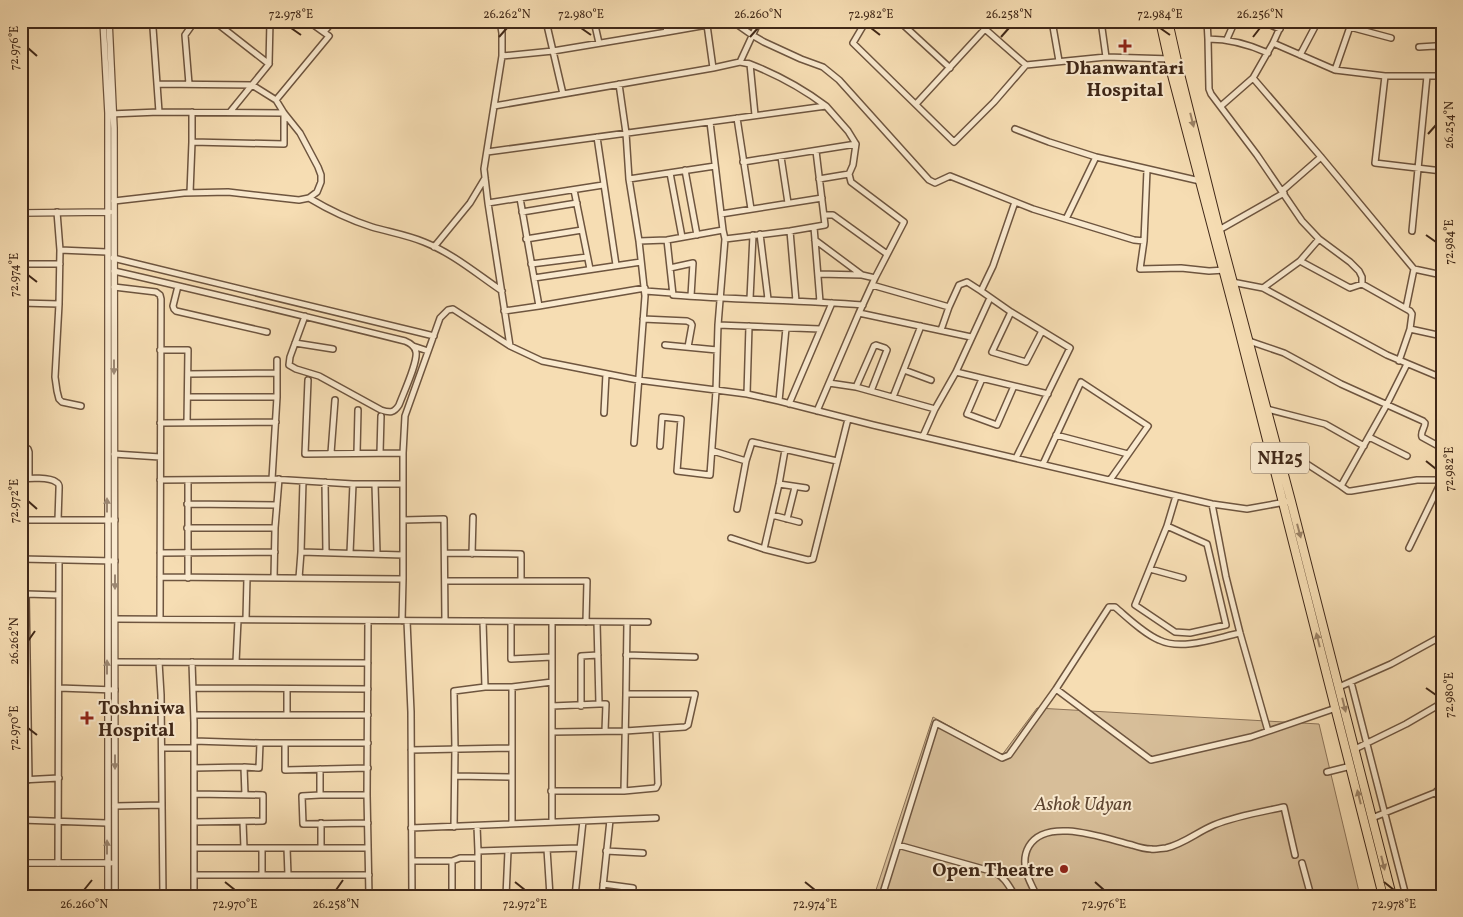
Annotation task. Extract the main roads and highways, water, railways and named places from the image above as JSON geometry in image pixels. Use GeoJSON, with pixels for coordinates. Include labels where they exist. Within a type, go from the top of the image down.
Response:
{"type":"FeatureCollection","features":[{"type":"Feature","properties":{"kind":"main road","name":"NH25"},"geometry":{"type":"LineString","coordinates":[[1160,21],[1219,230],[1226,270]]}},
{"type":"Feature","properties":{"kind":"main road","name":"NH25"},"geometry":{"type":"LineString","coordinates":[[1168,21],[1172,59],[1200,181],[1229,281],[1249,341],[1276,444],[1287,502],[1336,708],[1384,896]]}},
{"type":"Feature","properties":{"kind":"main road","name":"NH25"},"geometry":{"type":"LineString","coordinates":[[1229,281],[1237,322],[1339,687],[1392,896]]}},
{"type":"Feature","properties":{"kind":"place","name":"Dhanwantari Hospital"},"geometry":{"type":"Point","coordinates":[1125,46]}},
{"type":"Feature","properties":{"kind":"place","name":"Toshniwa Hospital"},"geometry":{"type":"Point","coordinates":[87,718]}},
{"type":"Feature","properties":{"kind":"place","name":"Open Theatre"},"geometry":{"type":"Point","coordinates":[1064,869]}},
{"type":"Feature","properties":{"kind":"park label","name":"Ashok Udyan"},"geometry":{"type":"Point","coordinates":[1083,803]}}]}
